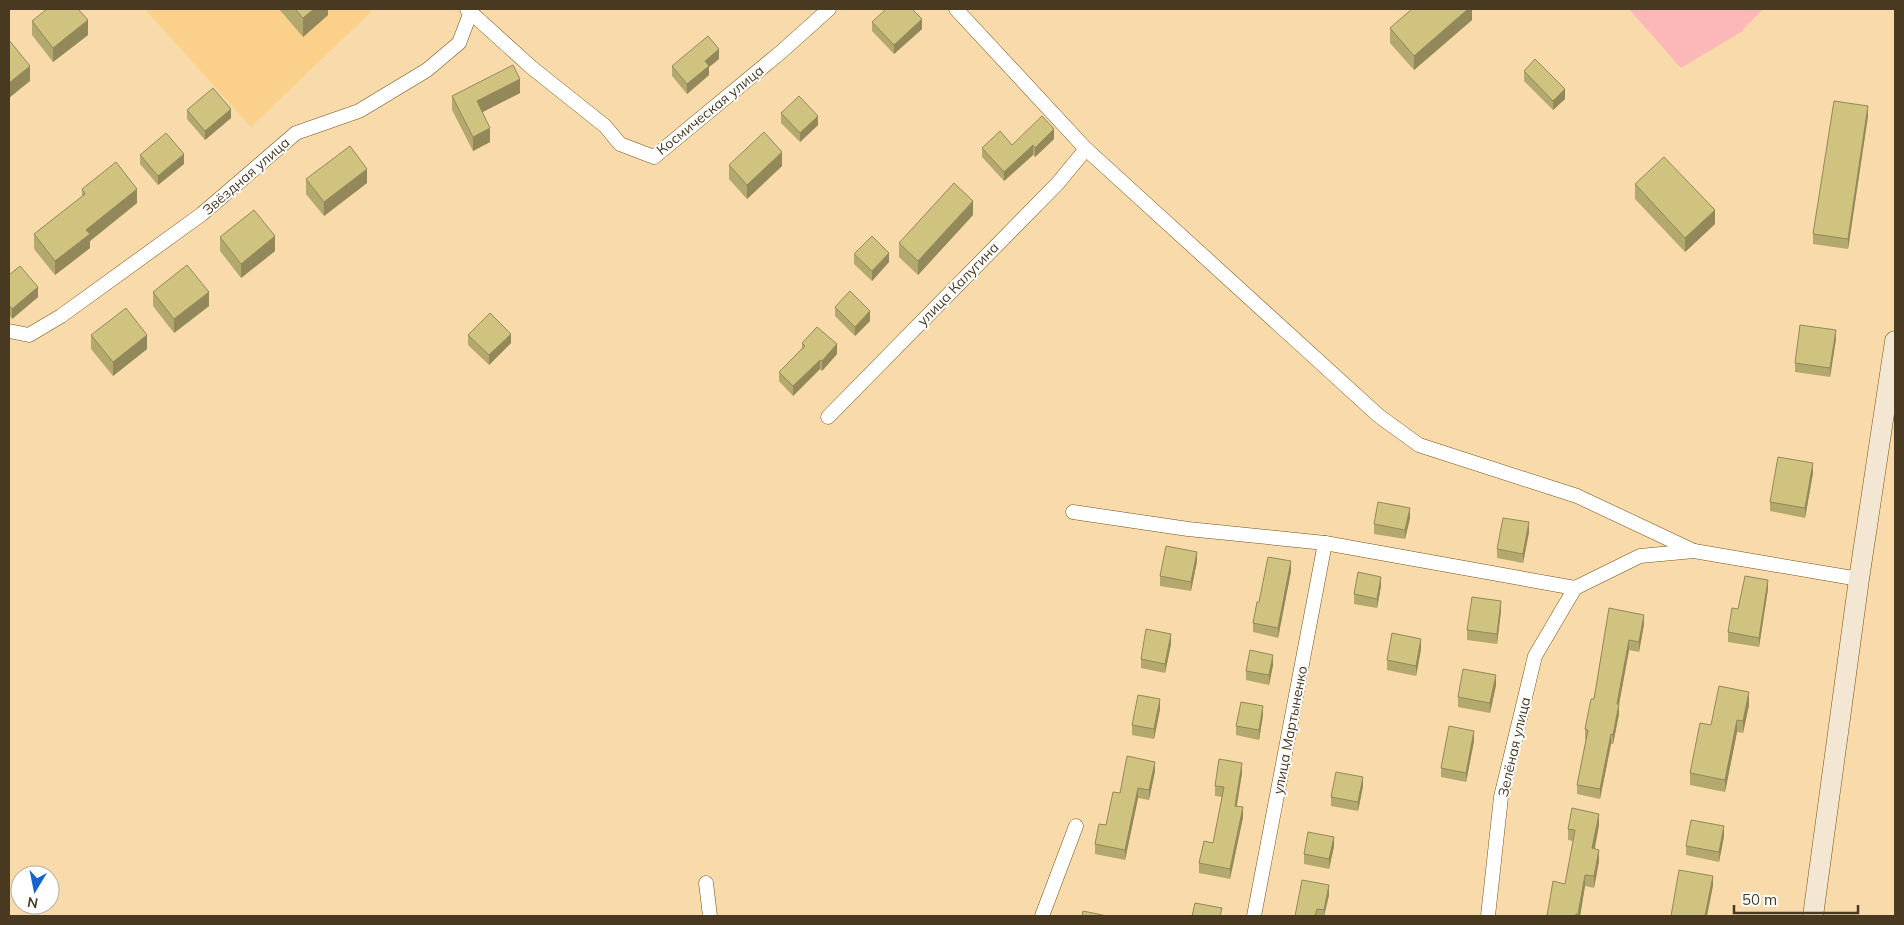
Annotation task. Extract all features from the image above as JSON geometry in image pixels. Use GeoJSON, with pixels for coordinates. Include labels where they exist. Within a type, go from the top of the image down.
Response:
{"type":"FeatureCollection","features":[{"type":"Feature","properties":{"kind":"main road"},"geometry":{"type":"LineString","coordinates":[[1812,916],[1859,579],[1895,341]]}},
{"type":"Feature","properties":{"kind":"street","name":"Космическая улица"},"geometry":{"type":"LineString","coordinates":[[470,11],[531,67],[605,126],[620,144],[654,157],[781,52],[829,9]]}},
{"type":"Feature","properties":{"kind":"street"},"geometry":{"type":"LineString","coordinates":[[956,9],[1086,149],[1379,416],[1419,445],[1577,496],[1694,551]]}},
{"type":"Feature","properties":{"kind":"street","name":"Звёздная улица"},"geometry":{"type":"LineString","coordinates":[[9,331],[29,335],[61,316],[202,214],[296,133],[359,112],[427,70],[459,43],[470,11]]}},
{"type":"Feature","properties":{"kind":"street","name":"улица Калугина"},"geometry":{"type":"LineString","coordinates":[[828,417],[1058,183],[1086,149]]}},
{"type":"Feature","properties":{"kind":"street"},"geometry":{"type":"LineString","coordinates":[[1073,512],[1188,529],[1325,543],[1575,588],[1640,556],[1694,551],[1859,579]]}},
{"type":"Feature","properties":{"kind":"street","name":"улица Мартыненко"},"geometry":{"type":"LineString","coordinates":[[1254,916],[1325,543]]}},
{"type":"Feature","properties":{"kind":"street","name":"Зелёная улица"},"geometry":{"type":"LineString","coordinates":[[1488,916],[1501,797],[1535,656],[1575,588]]}},
{"type":"Feature","properties":{"kind":"street"},"geometry":{"type":"LineString","coordinates":[[1042,916],[1076,826]]}},
{"type":"Feature","properties":{"kind":"street"},"geometry":{"type":"LineString","coordinates":[[706,883],[710,916]]}},
{"type":"Feature","properties":{"kind":"shaded area"},"geometry":{"type":"Polygon","coordinates":[[[145,9],[374,9],[251,127],[145,9]]]}},
{"type":"Feature","properties":{"kind":"shaded area"},"geometry":{"type":"Polygon","coordinates":[[[1629,9],[1763,9],[1741,32],[1681,68],[1629,9]]]}},
{"type":"Feature","properties":{"kind":"building"},"geometry":{"type":"Polygon","coordinates":[[[47,9],[78,9],[88,20],[53,48],[32,21],[47,9]]]}},
{"type":"Feature","properties":{"kind":"building"},"geometry":{"type":"Polygon","coordinates":[[[295,9],[314,9],[303,18],[295,9]]]}},
{"type":"Feature","properties":{"kind":"building"},"geometry":{"type":"Polygon","coordinates":[[[886,9],[912,9],[922,19],[894,45],[872,22],[886,9]]]}},
{"type":"Feature","properties":{"kind":"building"},"geometry":{"type":"Polygon","coordinates":[[[1412,9],[1468,9],[1414,56],[1390,28],[1412,9]]]}},
{"type":"Feature","properties":{"kind":"building"},"geometry":{"type":"Polygon","coordinates":[[[708,36],[719,49],[705,61],[709,66],[687,84],[672,66],[708,36]]]}},
{"type":"Feature","properties":{"kind":"building"},"geometry":{"type":"Polygon","coordinates":[[[9,40],[30,66],[9,83],[9,40]]]}},
{"type":"Feature","properties":{"kind":"building"},"geometry":{"type":"Polygon","coordinates":[[[1535,59],[1565,89],[1553,101],[1524,71],[1535,59]]]}},
{"type":"Feature","properties":{"kind":"building"},"geometry":{"type":"Polygon","coordinates":[[[513,65],[520,79],[477,101],[490,128],[473,137],[452,96],[513,65]]]}},
{"type":"Feature","properties":{"kind":"building"},"geometry":{"type":"Polygon","coordinates":[[[213,88],[231,109],[205,131],[187,110],[213,88]]]}},
{"type":"Feature","properties":{"kind":"building"},"geometry":{"type":"Polygon","coordinates":[[[799,96],[818,116],[800,133],[781,113],[799,96]]]}},
{"type":"Feature","properties":{"kind":"building"},"geometry":{"type":"Polygon","coordinates":[[[1834,101],[1868,106],[1848,239],[1813,234],[1834,101]]]}},
{"type":"Feature","properties":{"kind":"building"},"geometry":{"type":"Polygon","coordinates":[[[1042,116],[1054,129],[1035,148],[1033,145],[1004,172],[982,148],[1000,131],[1012,145],[1042,116]]]}},
{"type":"Feature","properties":{"kind":"building"},"geometry":{"type":"Polygon","coordinates":[[[764,132],[782,152],[747,185],[729,165],[764,132]]]}},
{"type":"Feature","properties":{"kind":"building"},"geometry":{"type":"Polygon","coordinates":[[[166,133],[184,154],[158,176],[140,155],[166,133]]]}},
{"type":"Feature","properties":{"kind":"building"},"geometry":{"type":"Polygon","coordinates":[[[350,146],[367,169],[324,202],[306,179],[350,146]]]}},
{"type":"Feature","properties":{"kind":"building"},"geometry":{"type":"Polygon","coordinates":[[[1664,157],[1715,210],[1685,238],[1635,184],[1664,157]]]}},
{"type":"Feature","properties":{"kind":"building"},"geometry":{"type":"Polygon","coordinates":[[[116,162],[137,189],[86,230],[90,234],[55,261],[34,234],[85,194],[82,189],[116,162]]]}},
{"type":"Feature","properties":{"kind":"building"},"geometry":{"type":"Polygon","coordinates":[[[954,183],[973,201],[918,261],[899,243],[954,183]]]}},
{"type":"Feature","properties":{"kind":"building"},"geometry":{"type":"Polygon","coordinates":[[[254,210],[275,236],[241,264],[220,237],[254,210]]]}},
{"type":"Feature","properties":{"kind":"building"},"geometry":{"type":"Polygon","coordinates":[[[872,236],[889,253],[872,271],[854,254],[872,236]]]}},
{"type":"Feature","properties":{"kind":"building"},"geometry":{"type":"Polygon","coordinates":[[[187,265],[209,292],[174,319],[153,292],[187,265]]]}},
{"type":"Feature","properties":{"kind":"building"},"geometry":{"type":"Polygon","coordinates":[[[20,266],[38,287],[12,309],[9,305],[9,275],[20,266]]]}},
{"type":"Feature","properties":{"kind":"building"},"geometry":{"type":"Polygon","coordinates":[[[850,291],[870,311],[855,327],[835,307],[850,291]]]}},
{"type":"Feature","properties":{"kind":"building"},"geometry":{"type":"Polygon","coordinates":[[[126,308],[147,335],[113,362],[91,335],[126,308]]]}},
{"type":"Feature","properties":{"kind":"building"},"geometry":{"type":"Polygon","coordinates":[[[490,313],[511,334],[489,355],[468,335],[490,313]]]}},
{"type":"Feature","properties":{"kind":"building"},"geometry":{"type":"Polygon","coordinates":[[[1800,325],[1836,330],[1830,368],[1795,363],[1800,325]]]}},
{"type":"Feature","properties":{"kind":"building"},"geometry":{"type":"Polygon","coordinates":[[[817,327],[837,344],[822,361],[820,360],[793,386],[779,372],[805,346],[802,343],[817,327]]]}},
{"type":"Feature","properties":{"kind":"building"},"geometry":{"type":"Polygon","coordinates":[[[1778,457],[1813,463],[1805,508],[1770,502],[1778,457]]]}},
{"type":"Feature","properties":{"kind":"building"},"geometry":{"type":"Polygon","coordinates":[[[1378,502],[1410,508],[1405,530],[1374,524],[1378,502]]]}},
{"type":"Feature","properties":{"kind":"building"},"geometry":{"type":"Polygon","coordinates":[[[1503,518],[1529,522],[1523,554],[1497,549],[1503,518]]]}},
{"type":"Feature","properties":{"kind":"building"},"geometry":{"type":"Polygon","coordinates":[[[1166,546],[1197,552],[1191,582],[1160,576],[1166,546]]]}},
{"type":"Feature","properties":{"kind":"building"},"geometry":{"type":"Polygon","coordinates":[[[1268,557],[1291,561],[1278,628],[1253,623],[1268,557]]]}},
{"type":"Feature","properties":{"kind":"building"},"geometry":{"type":"Polygon","coordinates":[[[1358,572],[1381,577],[1377,599],[1354,594],[1358,572]]]}},
{"type":"Feature","properties":{"kind":"building"},"geometry":{"type":"Polygon","coordinates":[[[1745,576],[1768,580],[1759,638],[1728,632],[1732,608],[1738,609],[1745,576]]]}},
{"type":"Feature","properties":{"kind":"building"},"geometry":{"type":"Polygon","coordinates":[[[1472,597],[1501,601],[1497,634],[1467,630],[1472,597]]]}},
{"type":"Feature","properties":{"kind":"building"},"geometry":{"type":"Polygon","coordinates":[[[1609,608],[1644,615],[1639,642],[1629,640],[1613,735],[1611,734],[1600,789],[1577,785],[1588,730],[1585,729],[1591,699],[1594,699],[1609,608]]]}},
{"type":"Feature","properties":{"kind":"building"},"geometry":{"type":"Polygon","coordinates":[[[1146,629],[1171,634],[1165,664],[1141,659],[1146,629]]]}},
{"type":"Feature","properties":{"kind":"building"},"geometry":{"type":"Polygon","coordinates":[[[1392,633],[1421,639],[1416,666],[1387,660],[1392,633]]]}},
{"type":"Feature","properties":{"kind":"building"},"geometry":{"type":"Polygon","coordinates":[[[1250,650],[1273,655],[1269,675],[1246,671],[1250,650]]]}},
{"type":"Feature","properties":{"kind":"building"},"geometry":{"type":"Polygon","coordinates":[[[1463,669],[1496,675],[1490,703],[1458,697],[1463,669]]]}},
{"type":"Feature","properties":{"kind":"building"},"geometry":{"type":"Polygon","coordinates":[[[1719,686],[1749,692],[1743,721],[1737,720],[1725,780],[1690,773],[1700,723],[1711,725],[1719,686]]]}},
{"type":"Feature","properties":{"kind":"building"},"geometry":{"type":"Polygon","coordinates":[[[1138,695],[1160,699],[1154,729],[1132,725],[1138,695]]]}},
{"type":"Feature","properties":{"kind":"building"},"geometry":{"type":"Polygon","coordinates":[[[1241,702],[1263,706],[1259,730],[1236,726],[1241,702]]]}},
{"type":"Feature","properties":{"kind":"building"},"geometry":{"type":"Polygon","coordinates":[[[1449,726],[1474,731],[1466,773],[1441,768],[1449,726]]]}},
{"type":"Feature","properties":{"kind":"building"},"geometry":{"type":"Polygon","coordinates":[[[1127,756],[1155,762],[1149,790],[1138,788],[1125,850],[1095,844],[1099,824],[1106,825],[1113,792],[1120,793],[1127,756]]]}},
{"type":"Feature","properties":{"kind":"building"},"geometry":{"type":"Polygon","coordinates":[[[1219,759],[1242,763],[1235,806],[1243,807],[1230,869],[1199,863],[1204,841],[1213,843],[1224,787],[1215,786],[1219,759]]]}},
{"type":"Feature","properties":{"kind":"building"},"geometry":{"type":"Polygon","coordinates":[[[1336,772],[1363,777],[1358,802],[1331,797],[1336,772]]]}},
{"type":"Feature","properties":{"kind":"building"},"geometry":{"type":"Polygon","coordinates":[[[1572,808],[1599,814],[1592,848],[1599,850],[1594,876],[1585,875],[1578,914],[1576,916],[1547,916],[1553,881],[1565,884],[1575,830],[1568,829],[1572,808]]]}},
{"type":"Feature","properties":{"kind":"building"},"geometry":{"type":"Polygon","coordinates":[[[1691,820],[1724,826],[1719,852],[1686,846],[1691,820]]]}},
{"type":"Feature","properties":{"kind":"building"},"geometry":{"type":"Polygon","coordinates":[[[1308,832],[1334,837],[1329,859],[1304,854],[1308,832]]]}},
{"type":"Feature","properties":{"kind":"building"},"geometry":{"type":"Polygon","coordinates":[[[1679,870],[1713,876],[1705,916],[1671,916],[1679,870]]]}},
{"type":"Feature","properties":{"kind":"building"},"geometry":{"type":"Polygon","coordinates":[[[1302,880],[1329,885],[1324,910],[1317,909],[1315,916],[1295,916],[1302,880]]]}},
{"type":"Feature","properties":{"kind":"building"},"geometry":{"type":"Polygon","coordinates":[[[1195,903],[1222,908],[1220,916],[1192,916],[1195,903]]]}},
{"type":"Feature","properties":{"kind":"building"},"geometry":{"type":"Polygon","coordinates":[[[1083,911],[1107,916],[1082,916],[1083,911]]]}}]}
